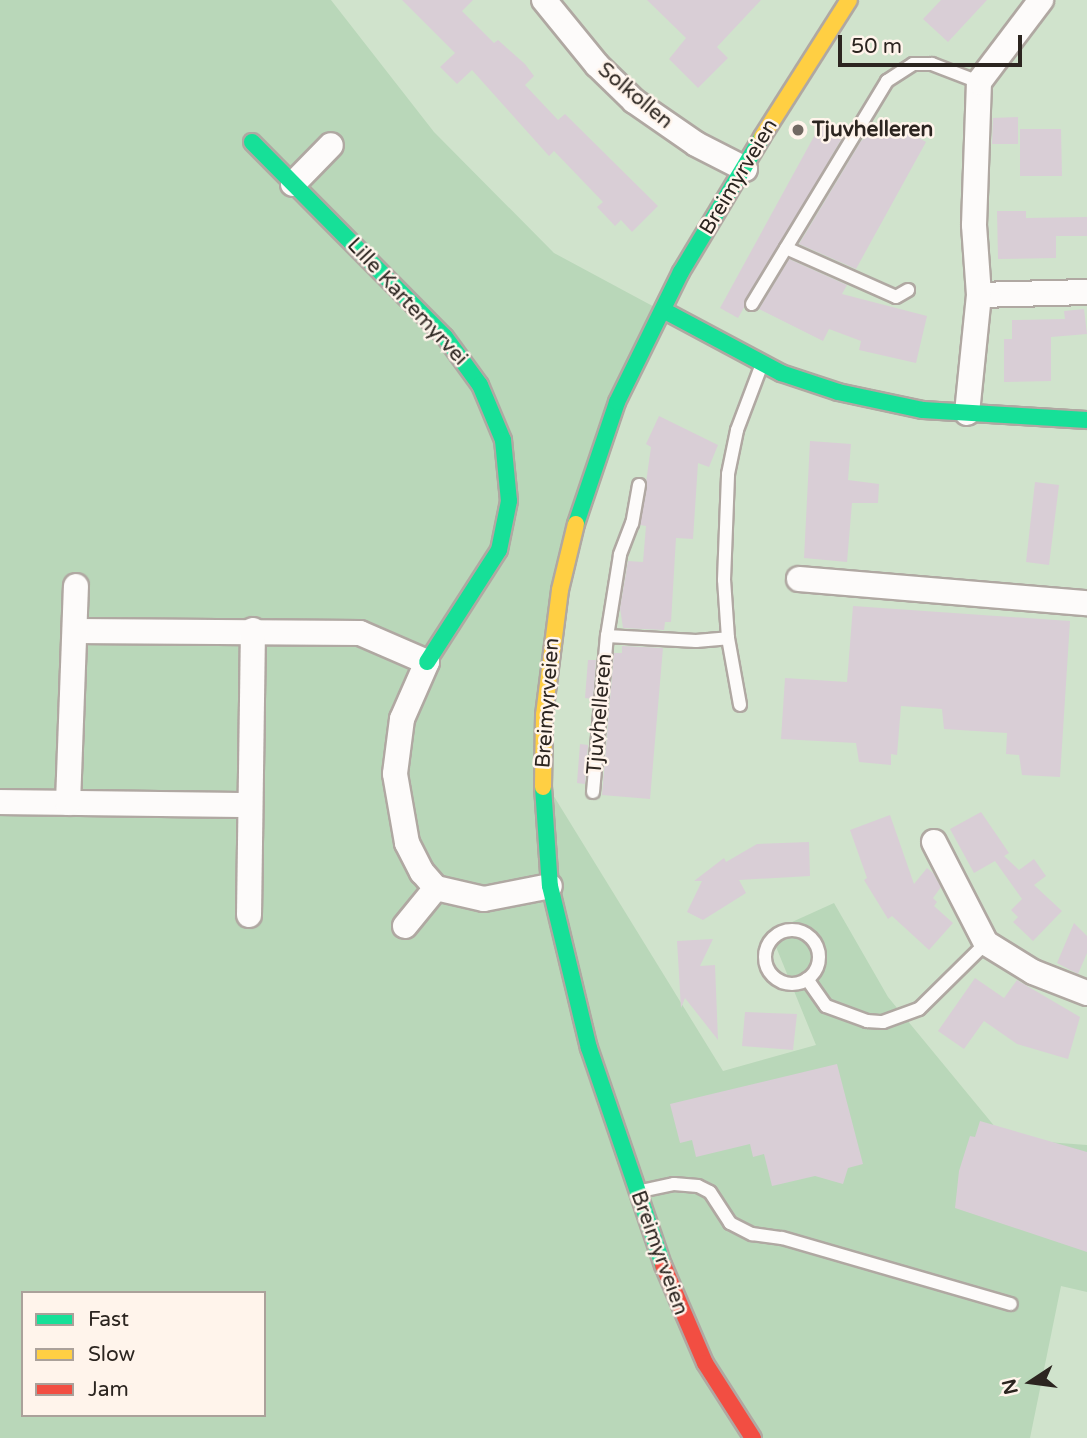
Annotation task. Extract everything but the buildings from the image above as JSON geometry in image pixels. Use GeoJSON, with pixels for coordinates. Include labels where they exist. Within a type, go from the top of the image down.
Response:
{"type":"FeatureCollection","features":[{"type":"Feature","properties":{"kind":"street","name":"Solkollen"},"geometry":{"type":"LineString","coordinates":[[544,0],[597,65],[634,101],[696,144],[745,169]]}},
{"type":"Feature","properties":{"kind":"street","name":"Breimyrveien"},"geometry":{"type":"LineString","coordinates":[[753,1438],[724,1397],[689,1331],[636,1192],[589,1048],[550,886],[543,799],[544,715],[560,590],[602,441],[663,310],[814,50],[849,0]]}},
{"type":"Feature","properties":{"kind":"street"},"geometry":{"type":"LineString","coordinates":[[967,413],[979,295],[974,225],[979,82],[1041,0]]}},
{"type":"Feature","properties":{"kind":"street","name":"Lille Kartemyrvei"},"geometry":{"type":"LineString","coordinates":[[252,142],[445,337],[480,385],[503,440],[509,501],[499,550],[426,662],[400,727],[395,774],[407,843],[422,872],[436,888]]}},
{"type":"Feature","properties":{"kind":"street"},"geometry":{"type":"LineString","coordinates":[[293,184],[331,145]]}},
{"type":"Feature","properties":{"kind":"street"},"geometry":{"type":"LineString","coordinates":[[979,295],[1087,292]]}},
{"type":"Feature","properties":{"kind":"street"},"geometry":{"type":"LineString","coordinates":[[663,310],[762,363],[806,383],[877,402],[967,413],[1087,420]]}},
{"type":"Feature","properties":{"kind":"street"},"geometry":{"type":"LineString","coordinates":[[799,579],[1087,603]]}},
{"type":"Feature","properties":{"kind":"street"},"geometry":{"type":"LineString","coordinates":[[68,803],[76,586]]}},
{"type":"Feature","properties":{"kind":"street"},"geometry":{"type":"LineString","coordinates":[[75,631],[253,630],[360,633],[403,648],[426,662]]}},
{"type":"Feature","properties":{"kind":"street"},"geometry":{"type":"LineString","coordinates":[[249,915],[253,630]]}},
{"type":"Feature","properties":{"kind":"street"},"geometry":{"type":"LineString","coordinates":[[0,802],[249,805]]}},
{"type":"Feature","properties":{"kind":"street"},"geometry":{"type":"LineString","coordinates":[[934,842],[986,943],[1033,972],[1087,993]]}},
{"type":"Feature","properties":{"kind":"street"},"geometry":{"type":"LineString","coordinates":[[405,926],[436,888],[484,899],[550,886]]}},
{"type":"Feature","properties":{"kind":"lane"},"geometry":{"type":"LineString","coordinates":[[752,304],[887,81],[913,64],[932,64],[979,82]]}},
{"type":"Feature","properties":{"kind":"lane"},"geometry":{"type":"LineString","coordinates":[[786,248],[896,296],[908,290]]}},
{"type":"Feature","properties":{"kind":"lane"},"geometry":{"type":"LineString","coordinates":[[740,705],[728,638],[724,543],[728,474],[737,430],[762,363]]}},
{"type":"Feature","properties":{"kind":"lane","name":"Tjuvhelleren"},"geometry":{"type":"LineString","coordinates":[[593,792],[607,636],[620,555],[632,523],[639,485]]}},
{"type":"Feature","properties":{"kind":"lane","name":"Tjuvhelleren"},"geometry":{"type":"LineString","coordinates":[[607,636],[673,641],[728,638]]}},
{"type":"Feature","properties":{"kind":"lane"},"geometry":{"type":"LineString","coordinates":[[793,930],[814,942],[818,957],[807,979],[783,982],[769,972],[766,948],[777,934],[793,930]]}},
{"type":"Feature","properties":{"kind":"lane"},"geometry":{"type":"LineString","coordinates":[[807,979],[826,1006],[867,1021],[909,1014],[986,943]]}},
{"type":"Feature","properties":{"kind":"lane"},"geometry":{"type":"LineString","coordinates":[[636,1192],[674,1184],[698,1186],[710,1192],[730,1223],[752,1234],[782,1238],[1011,1304]]}},
{"type":"Feature","properties":{"kind":"green space"},"geometry":{"type":"Polygon","coordinates":[[[0,0],[1087,0],[1087,1438],[0,1438],[0,0]]]}},
{"type":"Feature","properties":{"kind":"green space"},"geometry":{"type":"Polygon","coordinates":[[[0,0],[331,0],[434,132],[554,253],[660,310],[566,547],[542,777],[723,1071],[816,1045],[770,932],[834,903],[888,997],[1005,1139],[1087,1145],[1087,1292],[1061,1286],[1030,1438],[0,1438],[0,0]]]}},
{"type":"Feature","properties":{"kind":"traffic: fast"},"geometry":{"type":"LineString","coordinates":[[576,524],[617,402],[681,272],[762,137]]}},
{"type":"Feature","properties":{"kind":"traffic: fast"},"geometry":{"type":"LineString","coordinates":[[252,142],[445,337],[480,385],[503,440],[509,501],[499,550],[427,662]]}},
{"type":"Feature","properties":{"kind":"traffic: fast"},"geometry":{"type":"LineString","coordinates":[[663,310],[781,373],[838,392],[923,410],[1087,420]]}},
{"type":"Feature","properties":{"kind":"traffic: fast"},"geometry":{"type":"LineString","coordinates":[[543,787],[550,886],[589,1048],[663,1265]]}},
{"type":"Feature","properties":{"kind":"traffic: slow"},"geometry":{"type":"LineString","coordinates":[[762,137],[849,0]]}},
{"type":"Feature","properties":{"kind":"traffic: slow"},"geometry":{"type":"LineString","coordinates":[[543,787],[544,715],[560,590],[576,524]]}},
{"type":"Feature","properties":{"kind":"traffic: jam"},"geometry":{"type":"LineString","coordinates":[[663,1265],[705,1363],[753,1438]]}},
{"type":"Feature","properties":{"kind":"place","name":"Tjuvhelleren"},"geometry":{"type":"Point","coordinates":[798,130]}}]}
